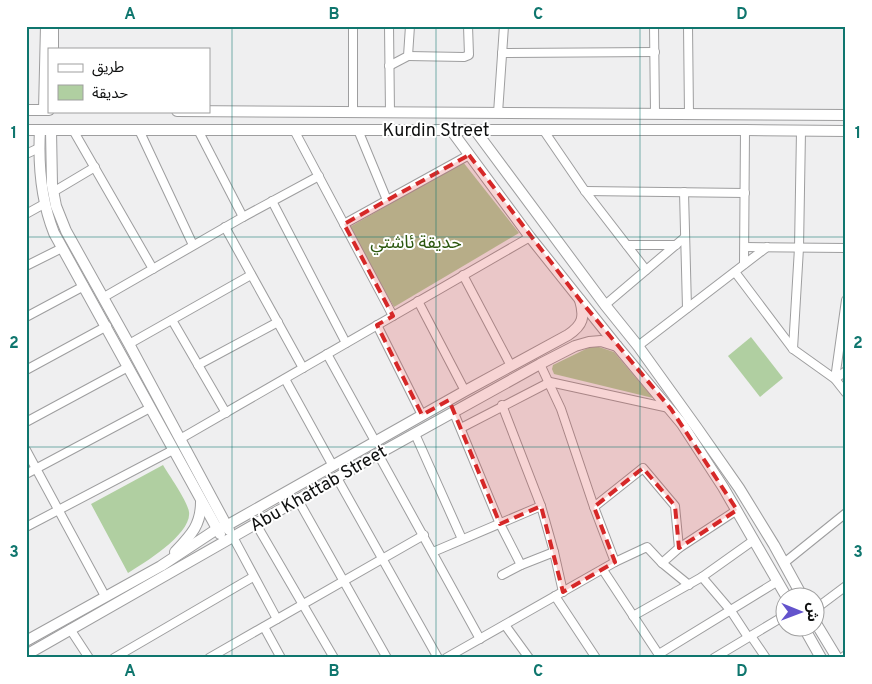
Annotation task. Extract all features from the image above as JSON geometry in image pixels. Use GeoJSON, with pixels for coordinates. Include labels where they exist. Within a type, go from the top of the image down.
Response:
{"type":"FeatureCollection","features":[{"type":"Feature","properties":{"kind":"main road"},"geometry":{"type":"LineString","coordinates":[[26,110],[46,110],[46,26]]}},
{"type":"Feature","properties":{"kind":"main road"},"geometry":{"type":"LineString","coordinates":[[53,26],[53,48]]}},
{"type":"Feature","properties":{"kind":"main road","name":"Kurdin Street"},"geometry":{"type":"LineString","coordinates":[[210,111],[846,115]]}},
{"type":"Feature","properties":{"kind":"main road"},"geometry":{"type":"LineString","coordinates":[[310,112],[310,130]]}},
{"type":"Feature","properties":{"kind":"main road"},"geometry":{"type":"LineString","coordinates":[[630,114],[631,131]]}},
{"type":"Feature","properties":{"kind":"main road","name":"Kurdin Street"},"geometry":{"type":"LineString","coordinates":[[26,130],[846,131]]}},
{"type":"Feature","properties":{"kind":"main road"},"geometry":{"type":"LineString","coordinates":[[40,130],[40,178],[44,204],[51,226],[201,501],[222,528]]}},
{"type":"Feature","properties":{"kind":"main road"},"geometry":{"type":"LineString","coordinates":[[51,130],[53,192],[66,231],[104,297],[180,439],[229,540]]}},
{"type":"Feature","properties":{"kind":"main road"},"geometry":{"type":"LineString","coordinates":[[451,130],[530,237],[617,346],[671,409],[704,456],[780,586]]}},
{"type":"Feature","properties":{"kind":"main road"},"geometry":{"type":"LineString","coordinates":[[474,130],[604,305],[638,346],[739,488],[797,586]]}},
{"type":"Feature","properties":{"kind":"main road","name":"Abu Khattab Street"},"geometry":{"type":"LineString","coordinates":[[26,641],[161,566],[222,528],[375,441],[568,335],[576,330],[581,323],[582,311],[580,300]]}},
{"type":"Feature","properties":{"kind":"main road"},"geometry":{"type":"LineString","coordinates":[[568,335],[575,346]]}},
{"type":"Feature","properties":{"kind":"main road","name":"Abu Khattab Street"},"geometry":{"type":"LineString","coordinates":[[29,654],[378,454],[540,364],[575,346],[596,341],[608,342],[617,346]]}},
{"type":"Feature","properties":{"kind":"main road"},"geometry":{"type":"LineString","coordinates":[[161,566],[180,547],[196,526],[201,514],[201,501]]}},
{"type":"Feature","properties":{"kind":"main road"},"geometry":{"type":"LineString","coordinates":[[824,635],[839,657]]}},
{"type":"Feature","properties":{"kind":"main road"},"geometry":{"type":"LineString","coordinates":[[809,636],[817,655],[825,650],[827,640]]}},
{"type":"Feature","properties":{"kind":"main road"},"geometry":{"type":"LineString","coordinates":[[26,641],[29,654]]}},
{"type":"Feature","properties":{"kind":"street"},"geometry":{"type":"LineString","coordinates":[[353,26],[353,113]]}},
{"type":"Feature","properties":{"kind":"street"},"geometry":{"type":"LineString","coordinates":[[389,26],[390,113]]}},
{"type":"Feature","properties":{"kind":"street"},"geometry":{"type":"LineString","coordinates":[[408,56],[410,26]]}},
{"type":"Feature","properties":{"kind":"street"},"geometry":{"type":"LineString","coordinates":[[389,66],[408,56],[464,57],[469,55],[468,26]]}},
{"type":"Feature","properties":{"kind":"street"},"geometry":{"type":"LineString","coordinates":[[498,113],[504,26]]}},
{"type":"Feature","properties":{"kind":"street"},"geometry":{"type":"LineString","coordinates":[[654,26],[655,113]]}},
{"type":"Feature","properties":{"kind":"street"},"geometry":{"type":"LineString","coordinates":[[688,26],[689,114]]}},
{"type":"Feature","properties":{"kind":"street"},"geometry":{"type":"LineString","coordinates":[[502,53],[655,52]]}},
{"type":"Feature","properties":{"kind":"street"},"geometry":{"type":"LineString","coordinates":[[73,130],[153,269]]}},
{"type":"Feature","properties":{"kind":"street"},"geometry":{"type":"LineString","coordinates":[[139,130],[193,245]]}},
{"type":"Feature","properties":{"kind":"street"},"geometry":{"type":"LineString","coordinates":[[198,130],[243,217]]}},
{"type":"Feature","properties":{"kind":"street"},"geometry":{"type":"LineString","coordinates":[[294,130],[393,316]]}},
{"type":"Feature","properties":{"kind":"street"},"geometry":{"type":"LineString","coordinates":[[358,130],[386,200]]}},
{"type":"Feature","properties":{"kind":"street"},"geometry":{"type":"LineString","coordinates":[[744,264],[746,248],[745,130]]}},
{"type":"Feature","properties":{"kind":"street"},"geometry":{"type":"LineString","coordinates":[[544,131],[585,191],[646,270]]}},
{"type":"Feature","properties":{"kind":"street"},"geometry":{"type":"LineString","coordinates":[[792,349],[799,248],[801,131]]}},
{"type":"Feature","properties":{"kind":"street"},"geometry":{"type":"LineString","coordinates":[[26,154],[39,148]]}},
{"type":"Feature","properties":{"kind":"street"},"geometry":{"type":"LineString","coordinates":[[344,224],[469,156]]}},
{"type":"Feature","properties":{"kind":"street"},"geometry":{"type":"LineString","coordinates":[[53,192],[95,167]]}},
{"type":"Feature","properties":{"kind":"street"},"geometry":{"type":"LineString","coordinates":[[104,297],[318,176]]}},
{"type":"Feature","properties":{"kind":"street"},"geometry":{"type":"LineString","coordinates":[[585,191],[745,193]]}},
{"type":"Feature","properties":{"kind":"street"},"geometry":{"type":"LineString","coordinates":[[684,192],[687,308]]}},
{"type":"Feature","properties":{"kind":"street"},"geometry":{"type":"LineString","coordinates":[[272,201],[346,343]]}},
{"type":"Feature","properties":{"kind":"street"},"geometry":{"type":"LineString","coordinates":[[26,214],[44,204]]}},
{"type":"Feature","properties":{"kind":"street"},"geometry":{"type":"LineString","coordinates":[[225,227],[303,368]]}},
{"type":"Feature","properties":{"kind":"street"},"geometry":{"type":"LineString","coordinates":[[180,439],[530,237]]}},
{"type":"Feature","properties":{"kind":"street"},"geometry":{"type":"LineString","coordinates":[[604,305],[684,238]]}},
{"type":"Feature","properties":{"kind":"street"},"geometry":{"type":"LineString","coordinates":[[627,245],[676,245]]}},
{"type":"Feature","properties":{"kind":"street"},"geometry":{"type":"LineString","coordinates":[[638,346],[767,247]]}},
{"type":"Feature","properties":{"kind":"street"},"geometry":{"type":"LineString","coordinates":[[26,266],[62,248]]}},
{"type":"Feature","properties":{"kind":"street"},"geometry":{"type":"LineString","coordinates":[[746,248],[846,248]]}},
{"type":"Feature","properties":{"kind":"street"},"geometry":{"type":"LineString","coordinates":[[735,272],[792,349],[835,379],[846,393]]}},
{"type":"Feature","properties":{"kind":"street"},"geometry":{"type":"LineString","coordinates":[[129,344],[251,275]]}},
{"type":"Feature","properties":{"kind":"street"},"geometry":{"type":"LineString","coordinates":[[463,275],[511,366]]}},
{"type":"Feature","properties":{"kind":"street"},"geometry":{"type":"LineString","coordinates":[[26,317],[84,286]]}},
{"type":"Feature","properties":{"kind":"street"},"geometry":{"type":"LineString","coordinates":[[835,379],[846,300]]}},
{"type":"Feature","properties":{"kind":"street"},"geometry":{"type":"LineString","coordinates":[[418,301],[465,391]]}},
{"type":"Feature","properties":{"kind":"street"},"geometry":{"type":"LineString","coordinates":[[172,320],[226,413]]}},
{"type":"Feature","properties":{"kind":"street"},"geometry":{"type":"LineString","coordinates":[[198,365],[278,322]]}},
{"type":"Feature","properties":{"kind":"street"},"geometry":{"type":"LineString","coordinates":[[376,325],[422,415]]}},
{"type":"Feature","properties":{"kind":"street"},"geometry":{"type":"LineString","coordinates":[[26,370],[107,326]]}},
{"type":"Feature","properties":{"kind":"street"},"geometry":{"type":"LineString","coordinates":[[327,354],[375,441]]}},
{"type":"Feature","properties":{"kind":"street"},"geometry":{"type":"LineString","coordinates":[[540,364],[561,409],[615,562]]}},
{"type":"Feature","properties":{"kind":"street"},"geometry":{"type":"LineString","coordinates":[[26,422],[128,367]]}},
{"type":"Feature","properties":{"kind":"street"},"geometry":{"type":"LineString","coordinates":[[835,379],[846,371]]}},
{"type":"Feature","properties":{"kind":"street"},"geometry":{"type":"LineString","coordinates":[[285,378],[334,466]]}},
{"type":"Feature","properties":{"kind":"street"},"geometry":{"type":"LineString","coordinates":[[460,428],[550,382],[671,409]]}},
{"type":"Feature","properties":{"kind":"street"},"geometry":{"type":"LineString","coordinates":[[502,405],[541,506],[554,552],[559,594],[596,658]]}},
{"type":"Feature","properties":{"kind":"street"},"geometry":{"type":"LineString","coordinates":[[26,474],[150,408]]}},
{"type":"Feature","properties":{"kind":"street"},"geometry":{"type":"LineString","coordinates":[[454,413],[500,524],[521,565]]}},
{"type":"Feature","properties":{"kind":"street"},"geometry":{"type":"LineString","coordinates":[[415,434],[462,539]]}},
{"type":"Feature","properties":{"kind":"street"},"geometry":{"type":"LineString","coordinates":[[26,450],[105,596]]}},
{"type":"Feature","properties":{"kind":"street"},"geometry":{"type":"LineString","coordinates":[[26,527],[173,450]]}},
{"type":"Feature","properties":{"kind":"street"},"geometry":{"type":"LineString","coordinates":[[378,454],[480,639]]}},
{"type":"Feature","properties":{"kind":"street"},"geometry":{"type":"LineString","coordinates":[[594,507],[643,468],[675,506],[679,548]]}},
{"type":"Feature","properties":{"kind":"street"},"geometry":{"type":"LineString","coordinates":[[337,478],[438,658]]}},
{"type":"Feature","properties":{"kind":"street"},"geometry":{"type":"LineString","coordinates":[[298,500],[387,658]]}},
{"type":"Feature","properties":{"kind":"street"},"geometry":{"type":"LineString","coordinates":[[433,552],[541,506]]}},
{"type":"Feature","properties":{"kind":"street"},"geometry":{"type":"LineString","coordinates":[[662,563],[679,548],[737,510]]}},
{"type":"Feature","properties":{"kind":"street"},"geometry":{"type":"LineString","coordinates":[[784,563],[846,513]]}},
{"type":"Feature","properties":{"kind":"street"},"geometry":{"type":"LineString","coordinates":[[256,524],[334,658]]}},
{"type":"Feature","properties":{"kind":"street"},"geometry":{"type":"LineString","coordinates":[[209,658],[424,535]]}},
{"type":"Feature","properties":{"kind":"street"},"geometry":{"type":"LineString","coordinates":[[229,540],[277,619]]}},
{"type":"Feature","properties":{"kind":"street"},"geometry":{"type":"LineString","coordinates":[[633,616],[702,577],[754,540]]}},
{"type":"Feature","properties":{"kind":"street"},"geometry":{"type":"LineString","coordinates":[[446,658],[615,562],[647,547],[662,563],[689,585]]}},
{"type":"Feature","properties":{"kind":"street"},"geometry":{"type":"LineString","coordinates":[[502,575],[554,552]]}},
{"type":"Feature","properties":{"kind":"street"},"geometry":{"type":"LineString","coordinates":[[603,570],[660,656],[778,582]]}},
{"type":"Feature","properties":{"kind":"street"},"geometry":{"type":"LineString","coordinates":[[114,658],[253,577]]}},
{"type":"Feature","properties":{"kind":"street"},"geometry":{"type":"LineString","coordinates":[[702,577],[731,611],[766,658]]}},
{"type":"Feature","properties":{"kind":"street"},"geometry":{"type":"LineString","coordinates":[[824,602],[846,586]]}},
{"type":"Feature","properties":{"kind":"street"},"geometry":{"type":"LineString","coordinates":[[714,658],[774,622]]}},
{"type":"Feature","properties":{"kind":"street"},"geometry":{"type":"LineString","coordinates":[[506,625],[529,658]]}},
{"type":"Feature","properties":{"kind":"street"},"geometry":{"type":"LineString","coordinates":[[264,627],[281,658]]}},
{"type":"Feature","properties":{"kind":"street"},"geometry":{"type":"LineString","coordinates":[[70,629],[89,658]]}},
{"type":"Feature","properties":{"kind":"street"},"geometry":{"type":"LineString","coordinates":[[224,650],[228,658]]}},
{"type":"Feature","properties":{"kind":"street"},"geometry":{"type":"LineString","coordinates":[[461,650],[466,658]]}},
{"type":"Feature","properties":{"kind":"highlighted area"},"geometry":{"type":"Polygon","coordinates":[[[469,155],[580,300],[671,409],[737,510],[679,548],[675,506],[643,468],[594,507],[615,562],[563,592],[541,506],[500,524],[449,400],[422,415],[377,325],[393,316],[344,224],[469,155]]]}},
{"type":"Feature","properties":{"kind":"green space","name":"حديقة ئاشتي"},"geometry":{"type":"Polygon","coordinates":[[[463,162],[519,233],[394,307],[348,228],[463,162]]]}},
{"type":"Feature","properties":{"kind":"green space"},"geometry":{"type":"Polygon","coordinates":[[[751,337],[783,378],[760,397],[728,356],[751,337]]]}},
{"type":"Feature","properties":{"kind":"green space"},"geometry":{"type":"Polygon","coordinates":[[[590,347],[599,347],[614,352],[653,398],[554,374],[553,365],[590,347]]]}},
{"type":"Feature","properties":{"kind":"green space"},"geometry":{"type":"Polygon","coordinates":[[[163,465],[188,508],[188,521],[166,547],[128,573],[91,504],[163,465]]]}}]}
